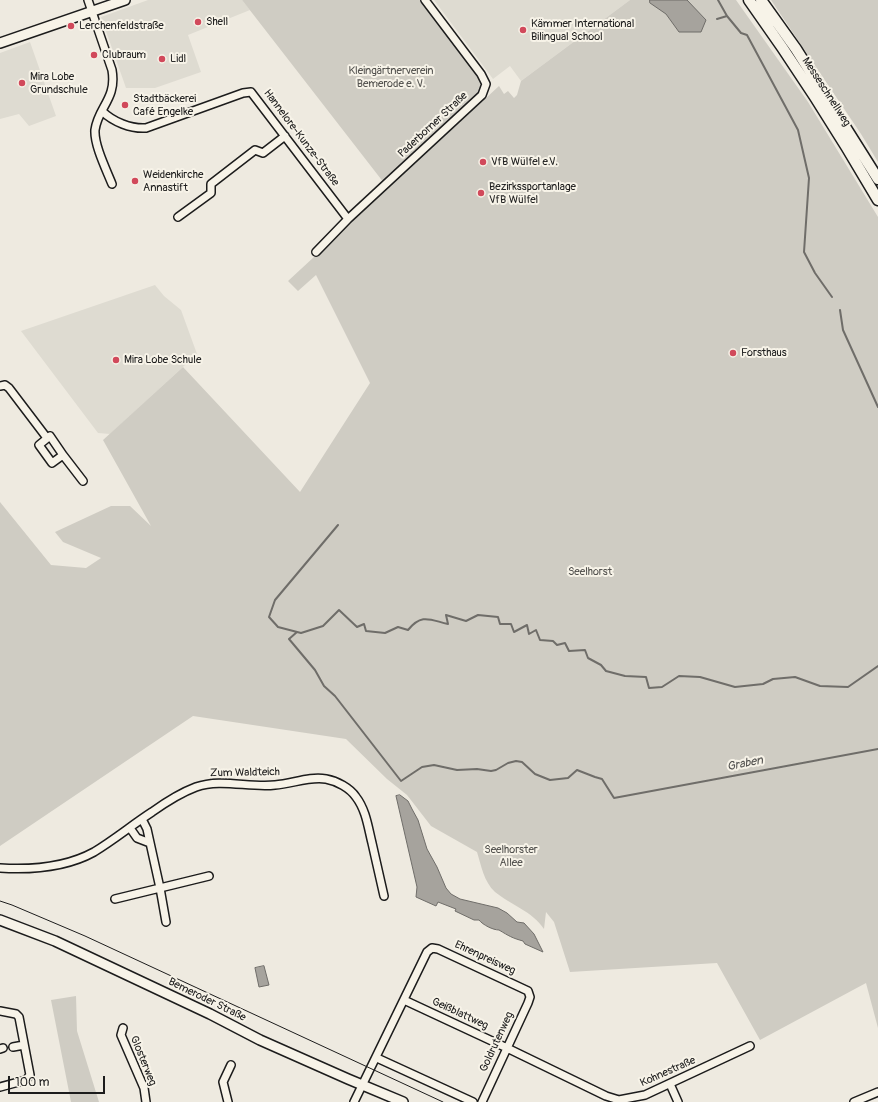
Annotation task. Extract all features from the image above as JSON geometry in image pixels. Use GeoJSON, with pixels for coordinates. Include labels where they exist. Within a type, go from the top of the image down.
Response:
{"type":"FeatureCollection","features":[{"type":"Feature","properties":{"kind":"highway","name":"Messeschnellweg"},"geometry":{"type":"LineString","coordinates":[[749,0],[787,54],[878,200]]}},
{"type":"Feature","properties":{"kind":"highway","name":"Messeschnellweg"},"geometry":{"type":"LineString","coordinates":[[761,0],[800,55],[878,179]]}},
{"type":"Feature","properties":{"kind":"main road"},"geometry":{"type":"LineString","coordinates":[[0,44],[125,0]]}},
{"type":"Feature","properties":{"kind":"main road","name":"Bemeroder Straße"},"geometry":{"type":"LineString","coordinates":[[0,920],[55,941],[210,1014],[260,1040],[363,1086],[403,1102]]}},
{"type":"Feature","properties":{"kind":"street"},"geometry":{"type":"LineString","coordinates":[[88,0],[114,79],[111,94],[95,129],[96,137],[112,184]]}},
{"type":"Feature","properties":{"kind":"street","name":"Paderborner Straße"},"geometry":{"type":"LineString","coordinates":[[316,252],[348,219],[482,95],[486,84],[481,74],[425,0]]}},
{"type":"Feature","properties":{"kind":"street","name":"Hannelore-Kunze-Straße"},"geometry":{"type":"LineString","coordinates":[[102,112],[109,118],[128,126],[135,128],[146,128],[243,93],[251,92],[348,219]]}},
{"type":"Feature","properties":{"kind":"street"},"geometry":{"type":"LineString","coordinates":[[178,217],[211,193],[211,184],[255,150],[263,153],[285,136]]}},
{"type":"Feature","properties":{"kind":"street"},"geometry":{"type":"LineString","coordinates":[[0,386],[5,385],[9,388],[47,438]]}},
{"type":"Feature","properties":{"kind":"street"},"geometry":{"type":"LineString","coordinates":[[63,455],[52,464],[38,445],[50,436],[82,480]]}},
{"type":"Feature","properties":{"kind":"street","name":"Zum Waldteich"},"geometry":{"type":"LineString","coordinates":[[0,868],[35,869],[66,863],[93,852],[181,792],[199,786],[217,783],[270,786],[314,778],[336,782],[355,795],[361,805],[366,818],[384,896]]}},
{"type":"Feature","properties":{"kind":"street"},"geometry":{"type":"LineString","coordinates":[[142,819],[148,829],[166,922]]}},
{"type":"Feature","properties":{"kind":"street"},"geometry":{"type":"LineString","coordinates":[[130,828],[137,838],[150,843]]}},
{"type":"Feature","properties":{"kind":"street"},"geometry":{"type":"LineString","coordinates":[[115,899],[209,876]]}},
{"type":"Feature","properties":{"kind":"street","name":"Ehrenpreisweg"},"geometry":{"type":"LineString","coordinates":[[404,1000],[426,952],[432,948],[438,948],[528,991]]}},
{"type":"Feature","properties":{"kind":"street","name":"Goldrutenweg"},"geometry":{"type":"LineString","coordinates":[[482,1102],[528,1003],[530,997],[528,991]]}},
{"type":"Feature","properties":{"kind":"street"},"geometry":{"type":"LineString","coordinates":[[354,1102],[377,1058],[404,1000]]}},
{"type":"Feature","properties":{"kind":"street","name":"Geißblattweg"},"geometry":{"type":"LineString","coordinates":[[404,1000],[507,1048]]}},
{"type":"Feature","properties":{"kind":"street"},"geometry":{"type":"LineString","coordinates":[[0,1011],[18,1015],[30,1075],[28,1078],[0,1087]]}},
{"type":"Feature","properties":{"kind":"street","name":"Glosterweg"},"geometry":{"type":"LineString","coordinates":[[123,1028],[121,1035],[144,1088],[146,1102]]}},
{"type":"Feature","properties":{"kind":"street"},"geometry":{"type":"LineString","coordinates":[[13,1047],[24,1045]]}},
{"type":"Feature","properties":{"kind":"street","name":"Kohnestraße"},"geometry":{"type":"LineString","coordinates":[[507,1048],[606,1096],[619,1100],[644,1095],[750,1046]]}},
{"type":"Feature","properties":{"kind":"street"},"geometry":{"type":"LineString","coordinates":[[377,1058],[473,1102]]}},
{"type":"Feature","properties":{"kind":"street"},"geometry":{"type":"LineString","coordinates":[[228,1102],[223,1082],[231,1065]]}},
{"type":"Feature","properties":{"kind":"street"},"geometry":{"type":"LineString","coordinates":[[670,1084],[678,1102]]}},
{"type":"Feature","properties":{"kind":"street"},"geometry":{"type":"LineString","coordinates":[[854,1102],[878,1092]]}},
{"type":"Feature","properties":{"kind":"shaded area"},"geometry":{"type":"Polygon","coordinates":[[[148,0],[242,0],[250,10],[188,35],[201,72],[155,88],[126,88],[101,17],[148,0]]]}},
{"type":"Feature","properties":{"kind":"shaded area","name":"Kämmer International Bilingual School"},"geometry":{"type":"Polygon","coordinates":[[[434,0],[630,0],[521,81],[510,66],[493,79],[434,0]]]}},
{"type":"Feature","properties":{"kind":"shaded area"},"geometry":{"type":"Polygon","coordinates":[[[650,0],[687,0],[706,20],[701,32],[679,32],[666,14],[650,3],[650,0]]]}},
{"type":"Feature","properties":{"kind":"shaded area","name":"Mira Lobe Grundschule"},"geometry":{"type":"Polygon","coordinates":[[[30,42],[56,116],[29,126],[19,114],[0,119],[0,53],[30,42]]]}},
{"type":"Feature","properties":{"kind":"shaded area","name":"Mira Lobe Schule"},"geometry":{"type":"Polygon","coordinates":[[[155,285],[164,296],[181,310],[197,354],[110,434],[98,433],[21,331],[155,285]]]}},
{"type":"Feature","properties":{"kind":"shaded area"},"geometry":{"type":"Polygon","coordinates":[[[400,795],[408,801],[418,820],[427,849],[446,888],[451,894],[460,899],[498,908],[507,913],[517,922],[524,923],[534,934],[543,952],[499,930],[488,927],[479,920],[474,920],[455,911],[456,909],[438,902],[436,906],[416,897],[417,887],[396,796],[400,795]]]}},
{"type":"Feature","properties":{"kind":"shaded area"},"geometry":{"type":"Polygon","coordinates":[[[264,966],[269,985],[259,987],[255,968],[264,966]]]}},
{"type":"Feature","properties":{"kind":"green space","name":"Kleingärtnerverein Bemerode e. V."},"geometry":{"type":"Polygon","coordinates":[[[242,0],[422,0],[483,84],[479,94],[384,183],[242,0]]]}},
{"type":"Feature","properties":{"kind":"green space","name":"Seelhorst"},"geometry":{"type":"Polygon","coordinates":[[[630,0],[736,0],[808,102],[878,217],[878,1028],[866,983],[760,1040],[717,963],[570,972],[554,922],[546,912],[544,929],[534,917],[495,892],[488,883],[477,852],[431,826],[407,795],[387,779],[346,739],[193,716],[0,846],[0,502],[51,565],[86,568],[101,558],[63,542],[55,532],[111,506],[130,506],[151,526],[103,440],[183,367],[300,492],[370,383],[316,275],[298,291],[288,281],[499,86],[504,94],[508,91],[514,98],[517,95],[521,81],[630,0]]]}},
{"type":"Feature","properties":{"kind":"green space"},"geometry":{"type":"Polygon","coordinates":[[[771,0],[878,0],[878,162],[861,134],[771,0]]]}},
{"type":"Feature","properties":{"kind":"green space"},"geometry":{"type":"Polygon","coordinates":[[[76,996],[77,1031],[99,1102],[71,1102],[51,1000],[76,996]]]}},
{"type":"Feature","properties":{"kind":"waterway"},"geometry":{"type":"LineString","coordinates":[[718,0],[727,16]]}},
{"type":"Feature","properties":{"kind":"waterway"},"geometry":{"type":"LineString","coordinates":[[717,19],[727,16],[741,33],[747,35],[798,130],[809,178],[804,252],[815,273],[832,297]]}},
{"type":"Feature","properties":{"kind":"waterway"},"geometry":{"type":"LineString","coordinates":[[840,310],[843,330],[878,407]]}},
{"type":"Feature","properties":{"kind":"waterway"},"geometry":{"type":"LineString","coordinates":[[338,525],[275,600],[269,617],[278,627],[301,633],[323,626],[339,610],[357,627],[364,624],[366,631],[385,633],[398,627],[408,630],[418,621],[426,619],[448,624],[446,615],[466,621],[478,615],[498,617],[500,624],[511,624],[514,632],[527,625],[529,634],[536,630],[540,640],[553,641],[557,645],[565,643],[569,651],[585,650],[588,658],[601,665],[606,671],[625,676],[646,677],[649,688],[662,687],[679,676],[700,677],[735,687],[763,684],[773,679],[795,677],[820,686],[848,687],[878,666]]}},
{"type":"Feature","properties":{"kind":"waterway","name":"Graben"},"geometry":{"type":"LineString","coordinates":[[297,632],[289,639],[315,670],[324,686],[335,696],[401,781],[422,767],[434,765],[457,770],[477,769],[491,771],[516,761],[522,762],[535,774],[550,780],[568,778],[577,770],[602,779],[614,798],[878,749]]}},
{"type":"Feature","properties":{"kind":"tram line"},"geometry":{"type":"LineString","coordinates":[[0,901],[85,936],[443,1102]]}},
{"type":"Feature","properties":{"kind":"place","name":"Shell"},"geometry":{"type":"Point","coordinates":[198,22]}},
{"type":"Feature","properties":{"kind":"place","name":"Lerchenfeldstraße"},"geometry":{"type":"Point","coordinates":[71,26]}},
{"type":"Feature","properties":{"kind":"place","name":"Kämmer International Bilingual School"},"geometry":{"type":"Point","coordinates":[523,30]}},
{"type":"Feature","properties":{"kind":"place","name":"Clubraum"},"geometry":{"type":"Point","coordinates":[94,55]}},
{"type":"Feature","properties":{"kind":"place","name":"Lidl"},"geometry":{"type":"Point","coordinates":[162,59]}},
{"type":"Feature","properties":{"kind":"place","name":"Mira Lobe Grundschule"},"geometry":{"type":"Point","coordinates":[22,83]}},
{"type":"Feature","properties":{"kind":"place","name":"Stadtbäckerei Café Engelke"},"geometry":{"type":"Point","coordinates":[125,105]}},
{"type":"Feature","properties":{"kind":"place","name":"VfB Wülfel e.V."},"geometry":{"type":"Point","coordinates":[483,162]}},
{"type":"Feature","properties":{"kind":"place","name":"Weidenkirche Annastift"},"geometry":{"type":"Point","coordinates":[135,181]}},
{"type":"Feature","properties":{"kind":"place","name":"Bezirkssportanlage VfB Wülfel"},"geometry":{"type":"Point","coordinates":[481,193]}},
{"type":"Feature","properties":{"kind":"place","name":"Forsthaus"},"geometry":{"type":"Point","coordinates":[733,353]}},
{"type":"Feature","properties":{"kind":"place","name":"Mira Lobe Schule"},"geometry":{"type":"Point","coordinates":[116,360]}},
{"type":"Feature","properties":{"kind":"park label","name":"Seelhorster Allee"},"geometry":{"type":"Point","coordinates":[511,856]}}]}
